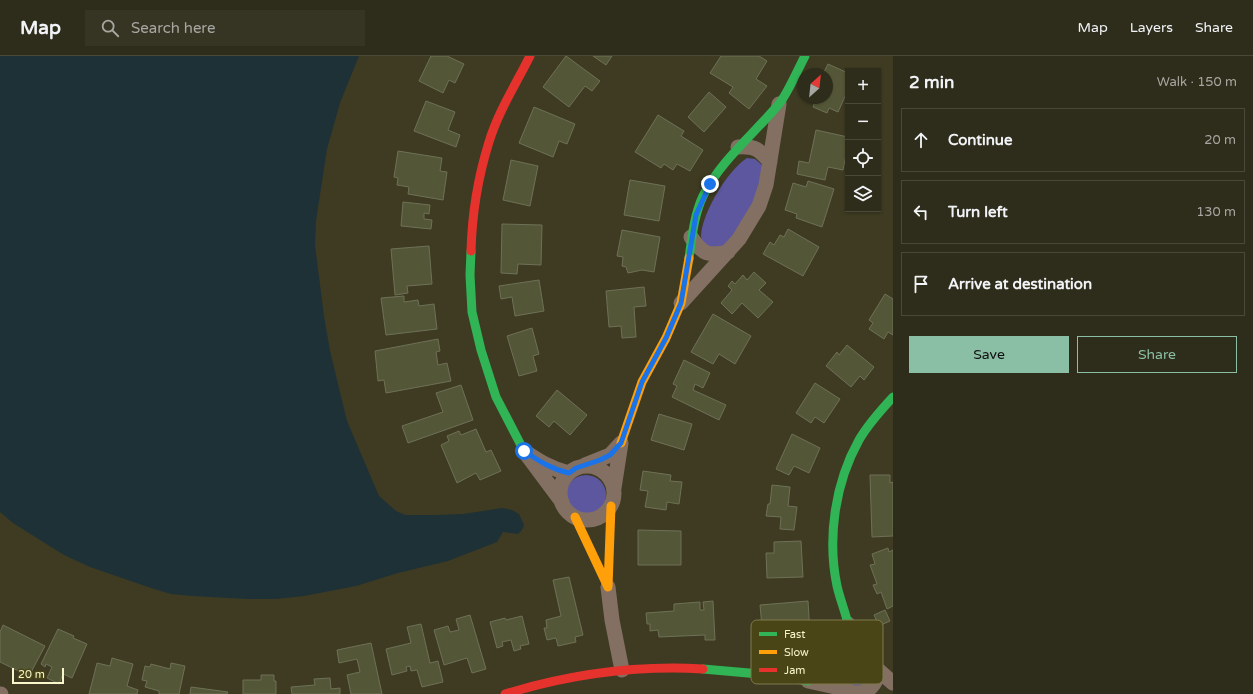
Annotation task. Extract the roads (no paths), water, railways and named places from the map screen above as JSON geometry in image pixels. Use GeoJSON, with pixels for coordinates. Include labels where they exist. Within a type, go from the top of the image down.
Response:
{"type":"FeatureCollection","features":[{"type":"Feature","properties":{"kind":"street"},"geometry":{"type":"LineString","coordinates":[[530,56],[500,114],[489,141],[479,177],[471,241],[470,275],[472,312],[481,350],[496,397],[524,451],[569,513],[575,517],[583,519],[599,517],[611,506]]}},
{"type":"Feature","properties":{"kind":"street"},"geometry":{"type":"LineString","coordinates":[[622,670],[612,620],[608,587],[611,506],[614,498],[614,488],[621,443],[642,382],[666,338],[681,303],[696,215],[710,184],[738,147],[780,103],[805,56]]}},
{"type":"Feature","properties":{"kind":"street"},"geometry":{"type":"LineString","coordinates":[[681,303],[739,239],[759,206],[766,185],[780,103]]}},
{"type":"Feature","properties":{"kind":"street"},"geometry":{"type":"LineString","coordinates":[[738,147],[751,146],[762,152],[770,162]]}},
{"type":"Feature","properties":{"kind":"street"},"geometry":{"type":"LineString","coordinates":[[691,238],[699,249],[712,255],[728,252]]}},
{"type":"Feature","properties":{"kind":"street"},"geometry":{"type":"LineString","coordinates":[[847,620],[838,587],[834,556],[834,527],[838,493],[849,460],[859,440],[893,397]]}},
{"type":"Feature","properties":{"kind":"street"},"geometry":{"type":"LineString","coordinates":[[562,502],[560,494],[561,486],[569,473],[576,468],[610,455],[621,443]]}},
{"type":"Feature","properties":{"kind":"street"},"geometry":{"type":"LineString","coordinates":[[524,451],[545,465],[569,473]]}},
{"type":"Feature","properties":{"kind":"street"},"geometry":{"type":"LineString","coordinates":[[583,466],[600,468],[611,480],[614,488]]}},
{"type":"Feature","properties":{"kind":"street"},"geometry":{"type":"LineString","coordinates":[[575,517],[608,587]]}},
{"type":"Feature","properties":{"kind":"street"},"geometry":{"type":"LineString","coordinates":[[505,694],[560,678],[622,670],[686,669],[751,672]]}},
{"type":"Feature","properties":{"kind":"street"},"geometry":{"type":"LineString","coordinates":[[883,674],[893,683]]}},
{"type":"Feature","properties":{"kind":"street"},"geometry":{"type":"LineString","coordinates":[[822,684],[856,693],[864,693],[873,684]]}},
{"type":"Feature","properties":{"kind":"street"},"geometry":{"type":"LineString","coordinates":[[840,684],[845,689]]}},
{"type":"Feature","properties":{"kind":"water"},"geometry":{"type":"Polygon","coordinates":[[[0,56],[359,56],[340,103],[327,149],[316,221],[315,245],[330,351],[347,421],[379,496],[396,511],[405,515],[437,515],[463,514],[502,508],[512,510],[519,514],[524,525],[522,530],[518,534],[503,532],[497,542],[448,561],[398,573],[356,586],[304,596],[276,599],[247,599],[171,594],[90,567],[64,555],[13,523],[0,512],[0,56]]]}}]}
